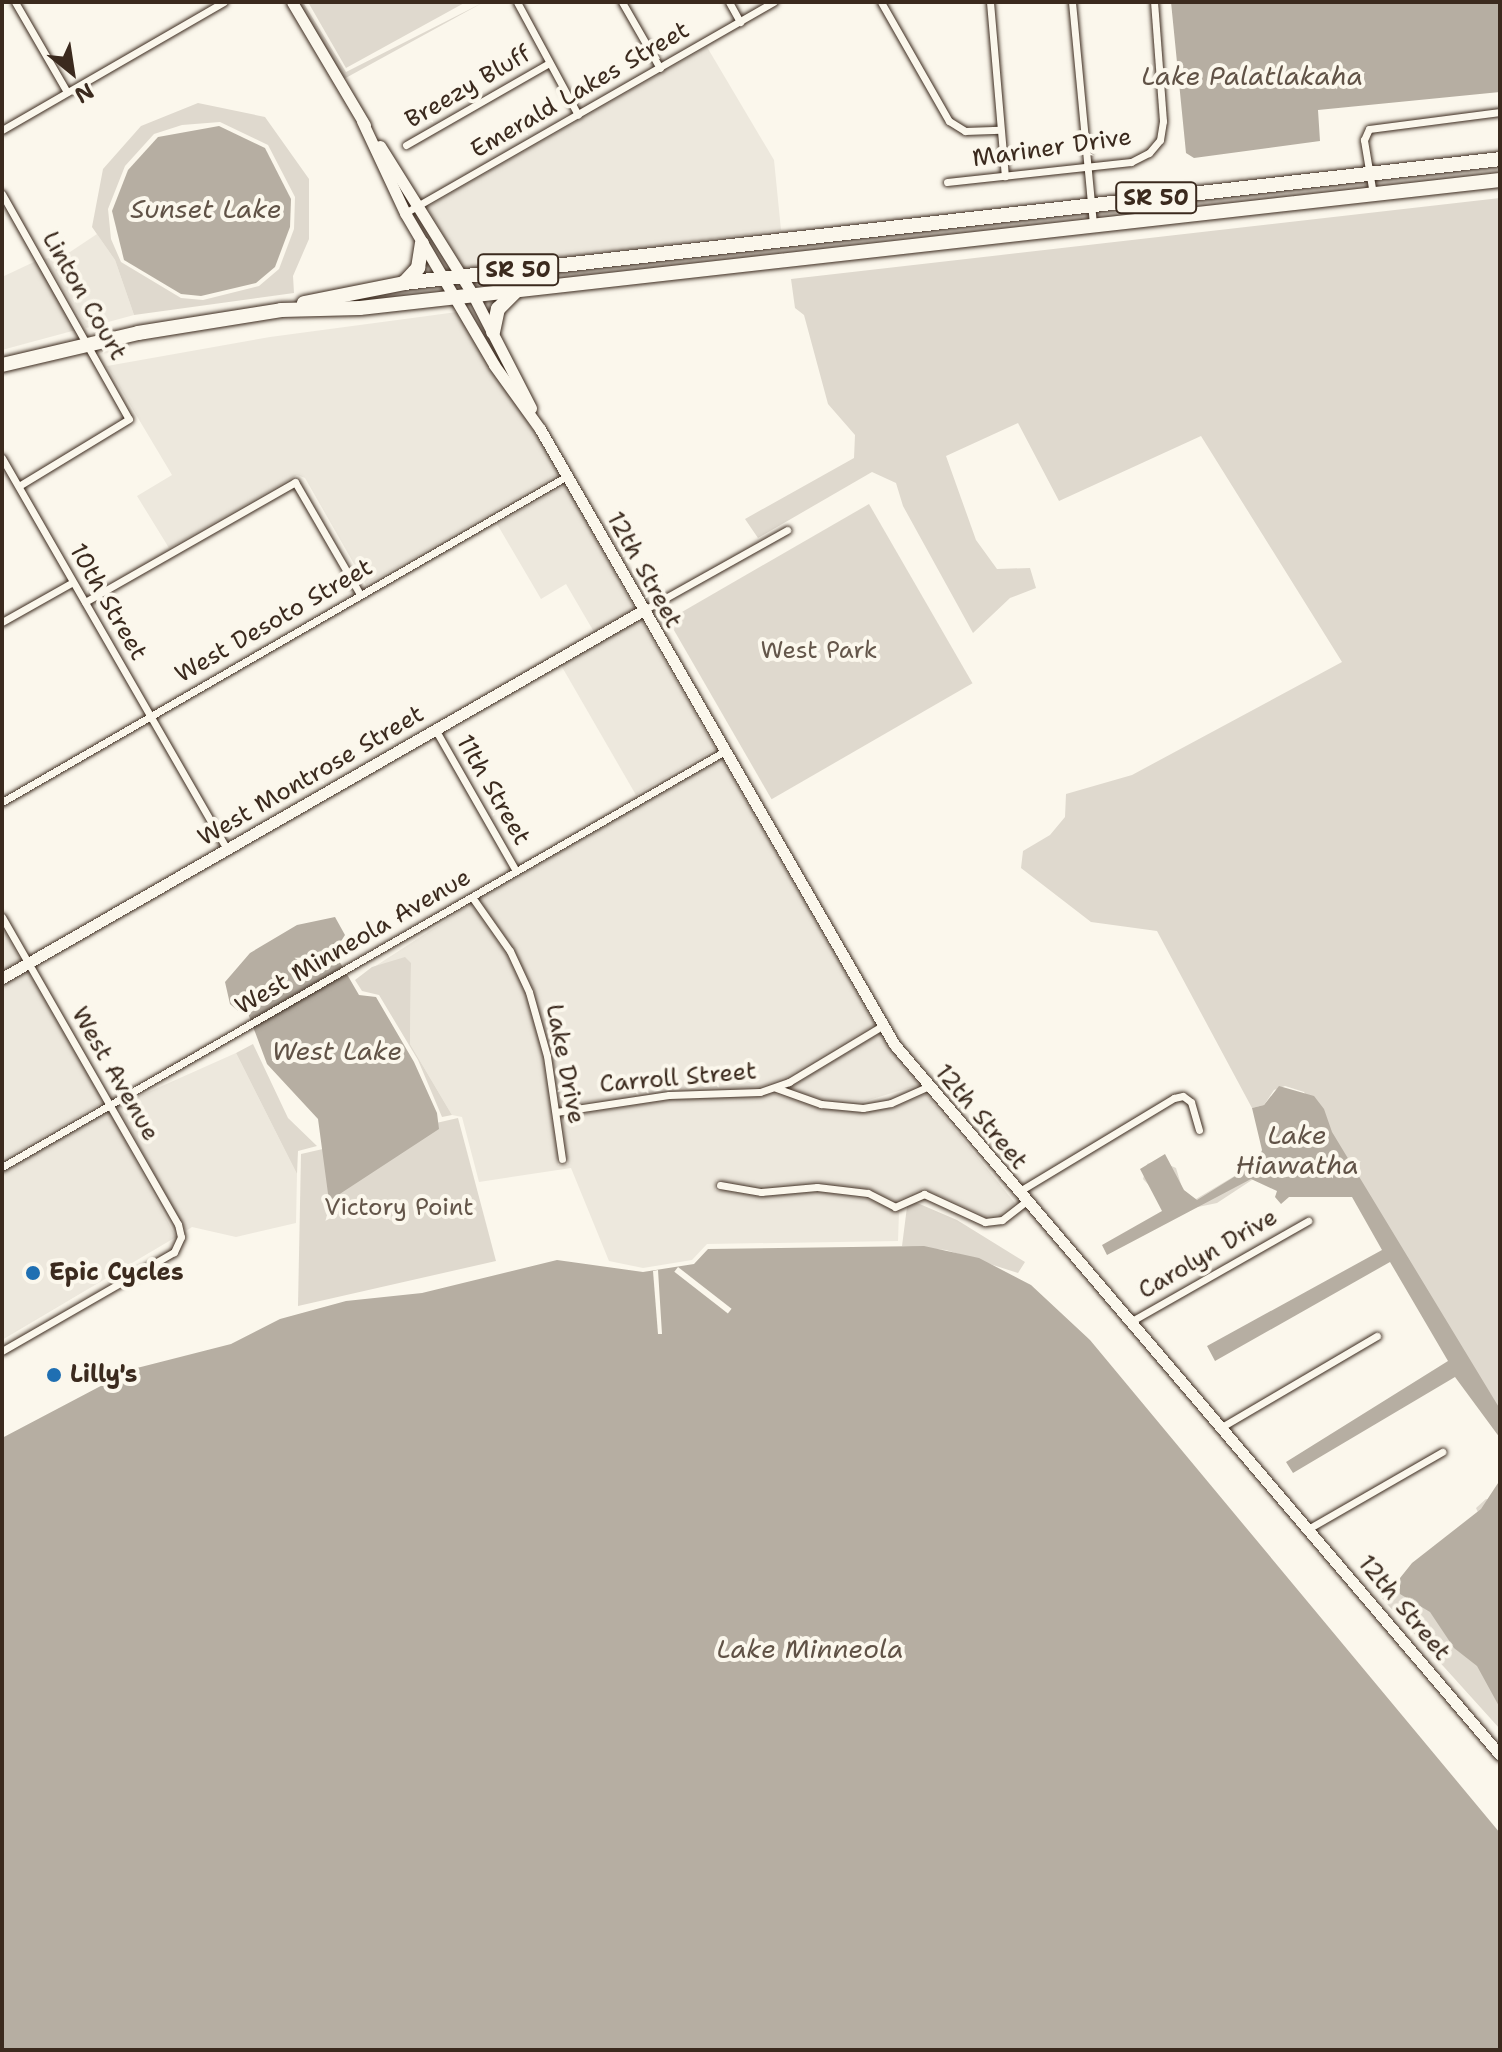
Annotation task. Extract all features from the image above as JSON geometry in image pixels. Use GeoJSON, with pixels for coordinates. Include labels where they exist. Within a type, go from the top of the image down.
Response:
{"type":"FeatureCollection","features":[{"type":"Feature","properties":{"kind":"highway","name":"SR 50"},"geometry":{"type":"LineString","coordinates":[[2,365],[89,344],[281,310],[404,283],[1500,159]]}},
{"type":"Feature","properties":{"kind":"highway","name":"SR 50"},"geometry":{"type":"LineString","coordinates":[[281,310],[516,291],[1500,180]]}},
{"type":"Feature","properties":{"kind":"highway"},"geometry":{"type":"LineString","coordinates":[[404,283],[418,268],[422,243]]}},
{"type":"Feature","properties":{"kind":"highway"},"geometry":{"type":"LineString","coordinates":[[493,332],[498,309],[516,291]]}},
{"type":"Feature","properties":{"kind":"main road","name":"12th Street"},"geometry":{"type":"LineString","coordinates":[[292,2],[362,121],[420,205],[473,295],[508,358],[540,429],[882,1026],[927,1087],[1020,1198],[1500,1755]]}},
{"type":"Feature","properties":{"kind":"main road","name":"12th Street"},"geometry":{"type":"LineString","coordinates":[[362,121],[422,243],[494,365],[540,429]]}},
{"type":"Feature","properties":{"kind":"main road","name":"West Montrose Street"},"geometry":{"type":"LineString","coordinates":[[2,978],[642,611]]}},
{"type":"Feature","properties":{"kind":"street"},"geometry":{"type":"LineString","coordinates":[[15,2],[67,92]]}},
{"type":"Feature","properties":{"kind":"street"},"geometry":{"type":"LineString","coordinates":[[2,130],[224,2]]}},
{"type":"Feature","properties":{"kind":"street"},"geometry":{"type":"LineString","coordinates":[[517,2],[578,115]]}},
{"type":"Feature","properties":{"kind":"street"},"geometry":{"type":"LineString","coordinates":[[622,2],[660,68]]}},
{"type":"Feature","properties":{"kind":"street"},"geometry":{"type":"LineString","coordinates":[[729,2],[740,22]]}},
{"type":"Feature","properties":{"kind":"street","name":"Emerald Lakes Street"},"geometry":{"type":"LineString","coordinates":[[405,213],[774,2]]}},
{"type":"Feature","properties":{"kind":"street"},"geometry":{"type":"LineString","coordinates":[[881,2],[949,121],[965,131],[1000,130]]}},
{"type":"Feature","properties":{"kind":"street"},"geometry":{"type":"LineString","coordinates":[[990,2],[1005,176]]}},
{"type":"Feature","properties":{"kind":"street"},"geometry":{"type":"LineString","coordinates":[[1072,2],[1093,226]]}},
{"type":"Feature","properties":{"kind":"street","name":"Mariner Drive"},"geometry":{"type":"LineString","coordinates":[[947,182],[1086,168],[1141,158],[1160,140],[1163,121],[1154,2]]}},
{"type":"Feature","properties":{"kind":"street","name":"Breezy Bluff"},"geometry":{"type":"LineString","coordinates":[[406,145],[549,63]]}},
{"type":"Feature","properties":{"kind":"street"},"geometry":{"type":"LineString","coordinates":[[1373,194],[1364,140],[1373,126],[1500,112]]}},
{"type":"Feature","properties":{"kind":"street","name":"Linton Court"},"geometry":{"type":"LineString","coordinates":[[2,194],[129,419],[19,486]]}},
{"type":"Feature","properties":{"kind":"street"},"geometry":{"type":"LineString","coordinates":[[494,365],[508,358]]}},
{"type":"Feature","properties":{"kind":"street","name":"10th Street"},"geometry":{"type":"LineString","coordinates":[[2,458],[227,849]]}},
{"type":"Feature","properties":{"kind":"street","name":"West Desoto Street"},"geometry":{"type":"LineString","coordinates":[[2,802],[567,476]]}},
{"type":"Feature","properties":{"kind":"street"},"geometry":{"type":"LineString","coordinates":[[85,602],[295,482],[360,594]]}},
{"type":"Feature","properties":{"kind":"street"},"geometry":{"type":"LineString","coordinates":[[642,611],[787,530]]}},
{"type":"Feature","properties":{"kind":"street"},"geometry":{"type":"LineString","coordinates":[[2,622],[73,582]]}},
{"type":"Feature","properties":{"kind":"street","name":"11th Street"},"geometry":{"type":"LineString","coordinates":[[435,729],[516,871]]}},
{"type":"Feature","properties":{"kind":"street","name":"West Minneola Avenue"},"geometry":{"type":"LineString","coordinates":[[2,1167],[723,752]]}},
{"type":"Feature","properties":{"kind":"street","name":"Lake Drive"},"geometry":{"type":"LineString","coordinates":[[472,897],[510,951],[529,992],[556,1112],[562,1159]]}},
{"type":"Feature","properties":{"kind":"street","name":"West Avenue"},"geometry":{"type":"LineString","coordinates":[[2,917],[178,1224],[181,1237],[174,1252],[2,1351]]}},
{"type":"Feature","properties":{"kind":"street","name":"Carroll Street"},"geometry":{"type":"LineString","coordinates":[[556,1112],[669,1095],[775,1088],[882,1026]]}},
{"type":"Feature","properties":{"kind":"street"},"geometry":{"type":"LineString","coordinates":[[775,1088],[821,1104],[863,1108],[891,1103],[927,1087]]}},
{"type":"Feature","properties":{"kind":"street"},"geometry":{"type":"LineString","coordinates":[[720,1185],[761,1192],[817,1187],[868,1193],[895,1207],[924,1194],[985,1222],[1002,1220],[1020,1198],[1174,1098],[1183,1096],[1191,1102],[1199,1130]]}},
{"type":"Feature","properties":{"kind":"street","name":"Carolyn Drive"},"geometry":{"type":"LineString","coordinates":[[1128,1323],[1308,1221]]}},
{"type":"Feature","properties":{"kind":"street"},"geometry":{"type":"LineString","coordinates":[[1219,1429],[1377,1336]]}},
{"type":"Feature","properties":{"kind":"street"},"geometry":{"type":"LineString","coordinates":[[1308,1529],[1442,1452]]}},
{"type":"Feature","properties":{"kind":"shaded area"},"geometry":{"type":"Polygon","coordinates":[[[707,47],[774,160],[781,230],[464,270],[427,207],[707,47]]]}},
{"type":"Feature","properties":{"kind":"shaded area"},"geometry":{"type":"Polygon","coordinates":[[[97,234],[115,260],[134,315],[86,328],[45,259],[70,252],[97,234]]]}},
{"type":"Feature","properties":{"kind":"shaded area"},"geometry":{"type":"Polygon","coordinates":[[[36,261],[76,330],[2,350],[2,277],[36,261]]]}},
{"type":"Feature","properties":{"kind":"shaded area"},"geometry":{"type":"Polygon","coordinates":[[[457,312],[560,473],[366,585],[305,478],[297,475],[169,548],[137,496],[172,475],[107,366],[270,337],[457,312]]]}},
{"type":"Feature","properties":{"kind":"shaded area"},"geometry":{"type":"Polygon","coordinates":[[[566,485],[635,609],[594,632],[566,584],[541,599],[497,524],[566,485]]]}},
{"type":"Feature","properties":{"kind":"shaded area"},"geometry":{"type":"Polygon","coordinates":[[[640,618],[716,749],[636,795],[560,664],[640,618]]]}},
{"type":"Feature","properties":{"kind":"shaded area"},"geometry":{"type":"Polygon","coordinates":[[[722,759],[875,1024],[786,1077],[759,1087],[668,1089],[560,1106],[534,990],[514,949],[479,899],[722,759]]]}},
{"type":"Feature","properties":{"kind":"shaded area"},"geometry":{"type":"Polygon","coordinates":[[[471,904],[506,954],[525,993],[543,1057],[558,1165],[568,1164],[562,1117],[670,1100],[775,1094],[820,1109],[864,1113],[893,1108],[926,1094],[1015,1203],[1000,1215],[985,1216],[923,1188],[896,1201],[868,1188],[817,1182],[760,1186],[716,1180],[715,1190],[761,1197],[818,1192],[867,1199],[899,1212],[898,1241],[707,1244],[692,1260],[643,1268],[609,1261],[571,1168],[479,1182],[462,1117],[452,1115],[410,1044],[411,963],[374,967],[471,904]]]}},
{"type":"Feature","properties":{"kind":"shaded area"},"geometry":{"type":"Polygon","coordinates":[[[2,927],[21,961],[2,972],[2,927]]]}},
{"type":"Feature","properties":{"kind":"shaded area"},"geometry":{"type":"Polygon","coordinates":[[[27,970],[103,1102],[2,1160],[2,985],[27,970]]]}},
{"type":"Feature","properties":{"kind":"shaded area"},"geometry":{"type":"Polygon","coordinates":[[[881,1033],[919,1085],[862,1102],[822,1099],[789,1088],[881,1033]]]}},
{"type":"Feature","properties":{"kind":"shaded area"},"geometry":{"type":"Polygon","coordinates":[[[236,1053],[297,1174],[296,1223],[236,1237],[192,1227],[186,1231],[117,1106],[236,1053]]]}},
{"type":"Feature","properties":{"kind":"shaded area"},"geometry":{"type":"Polygon","coordinates":[[[109,1111],[176,1237],[2,1340],[2,1173],[109,1111]]]}},
{"type":"Feature","properties":{"kind":"green space"},"geometry":{"type":"Polygon","coordinates":[[[298,2],[303,2],[346,72],[484,2],[342,80],[298,2]]]}},
{"type":"Feature","properties":{"kind":"green space"},"geometry":{"type":"Polygon","coordinates":[[[308,2],[466,2],[346,68],[308,2]]]}},
{"type":"Feature","properties":{"kind":"green space"},"geometry":{"type":"Polygon","coordinates":[[[198,103],[265,117],[309,179],[309,239],[293,276],[294,293],[134,315],[115,260],[92,227],[103,169],[141,126],[198,103]],[[220,122],[182,125],[154,134],[125,166],[108,209],[111,239],[121,262],[181,298],[203,300],[259,286],[279,269],[294,229],[295,197],[268,145],[220,122]]]}},
{"type":"Feature","properties":{"kind":"green space"},"geometry":{"type":"Polygon","coordinates":[[[1500,198],[1500,1415],[1304,1092],[1285,1086],[1274,1090],[1264,1105],[1252,1108],[1157,931],[1091,922],[1021,868],[1023,851],[1050,835],[1065,817],[1066,794],[1132,775],[1342,662],[1201,436],[1059,501],[1018,423],[946,456],[976,540],[997,569],[1030,568],[1036,588],[1010,598],[973,633],[903,506],[896,483],[872,472],[758,538],[745,519],[854,458],[855,435],[828,404],[804,315],[795,308],[791,279],[1500,198]]]}},
{"type":"Feature","properties":{"kind":"green space","name":"West Park"},"geometry":{"type":"Polygon","coordinates":[[[869,504],[972,683],[772,799],[668,620],[869,504]]]}},
{"type":"Feature","properties":{"kind":"green space"},"geometry":{"type":"Polygon","coordinates":[[[405,957],[411,963],[410,1044],[452,1115],[442,1117],[418,1060],[379,995],[362,991],[355,980],[372,967],[405,957]]]}},
{"type":"Feature","properties":{"kind":"green space"},"geometry":{"type":"Polygon","coordinates":[[[253,1044],[288,1118],[317,1146],[298,1151],[297,1174],[236,1053],[253,1044]]]}},
{"type":"Feature","properties":{"kind":"green space","name":"Victory Point"},"geometry":{"type":"Polygon","coordinates":[[[458,1118],[496,1261],[298,1306],[301,1154],[458,1118]]]}},
{"type":"Feature","properties":{"kind":"green space"},"geometry":{"type":"Polygon","coordinates":[[[1158,1160],[1176,1168],[1184,1194],[1196,1199],[1258,1162],[1255,1178],[1217,1203],[1174,1212],[1143,1179],[1147,1164],[1158,1160]]]}},
{"type":"Feature","properties":{"kind":"green space"},"geometry":{"type":"Polygon","coordinates":[[[908,1199],[957,1220],[1025,1262],[1018,1273],[946,1250],[902,1246],[908,1199]]]}},
{"type":"Feature","properties":{"kind":"green space"},"geometry":{"type":"Polygon","coordinates":[[[1486,1499],[1494,1501],[1500,1729],[1379,1595],[1386,1585],[1407,1591],[1481,1519],[1476,1508],[1486,1499]]]}},
{"type":"Feature","properties":{"kind":"water","name":"Lake Palatlakaha"},"geometry":{"type":"Polygon","coordinates":[[[1171,2],[1500,2],[1500,92],[1318,110],[1320,141],[1194,158],[1186,153],[1171,2]]]}},
{"type":"Feature","properties":{"kind":"water","name":"Sunset Lake"},"geometry":{"type":"Polygon","coordinates":[[[219,126],[265,148],[291,199],[290,227],[275,267],[256,283],[201,296],[181,294],[124,260],[112,211],[128,170],[158,137],[219,126]]]}},
{"type":"Feature","properties":{"kind":"water","name":"West Lake"},"geometry":{"type":"Polygon","coordinates":[[[335,917],[345,935],[334,952],[359,995],[376,997],[414,1062],[437,1113],[439,1129],[329,1201],[318,1119],[267,1064],[246,1008],[238,1011],[230,1004],[225,982],[250,953],[297,925],[335,917]]]}},
{"type":"Feature","properties":{"kind":"water","name":"Lake Hiawatha"},"geometry":{"type":"Polygon","coordinates":[[[1279,1086],[1314,1096],[1324,1109],[1332,1132],[1500,1409],[1500,1438],[1455,1377],[1293,1473],[1286,1462],[1448,1361],[1390,1262],[1215,1361],[1207,1346],[1382,1250],[1352,1197],[1289,1197],[1281,1204],[1275,1197],[1277,1191],[1251,1179],[1107,1255],[1102,1245],[1162,1211],[1140,1169],[1165,1154],[1184,1190],[1197,1200],[1258,1162],[1262,1150],[1252,1108],[1264,1105],[1279,1086]]]}},
{"type":"Feature","properties":{"kind":"water","name":"Lake Minneola"},"geometry":{"type":"Polygon","coordinates":[[[924,1246],[979,1258],[1031,1285],[1090,1340],[1500,1833],[1500,2050],[2,2050],[2,1438],[133,1369],[231,1344],[280,1319],[346,1301],[422,1293],[557,1260],[643,1272],[694,1264],[708,1249],[924,1246]]]}},
{"type":"Feature","properties":{"kind":"water"},"geometry":{"type":"Polygon","coordinates":[[[1500,1480],[1500,1708],[1477,1666],[1454,1648],[1430,1612],[1400,1594],[1400,1578],[1412,1563],[1481,1509],[1500,1480]]]}},
{"type":"Feature","properties":{"kind":"pier"},"geometry":{"type":"Polygon","coordinates":[[[678,1267],[732,1309],[728,1314],[674,1272],[678,1267]]]}},
{"type":"Feature","properties":{"kind":"pier"},"geometry":{"type":"Polygon","coordinates":[[[658,1270],[662,1334],[658,1334],[653,1271],[658,1270]]]}},
{"type":"Feature","properties":{"kind":"place","name":"Epic Cycles"},"geometry":{"type":"Point","coordinates":[33,1273]}},
{"type":"Feature","properties":{"kind":"place","name":"Lilly's"},"geometry":{"type":"Point","coordinates":[54,1375]}}]}
